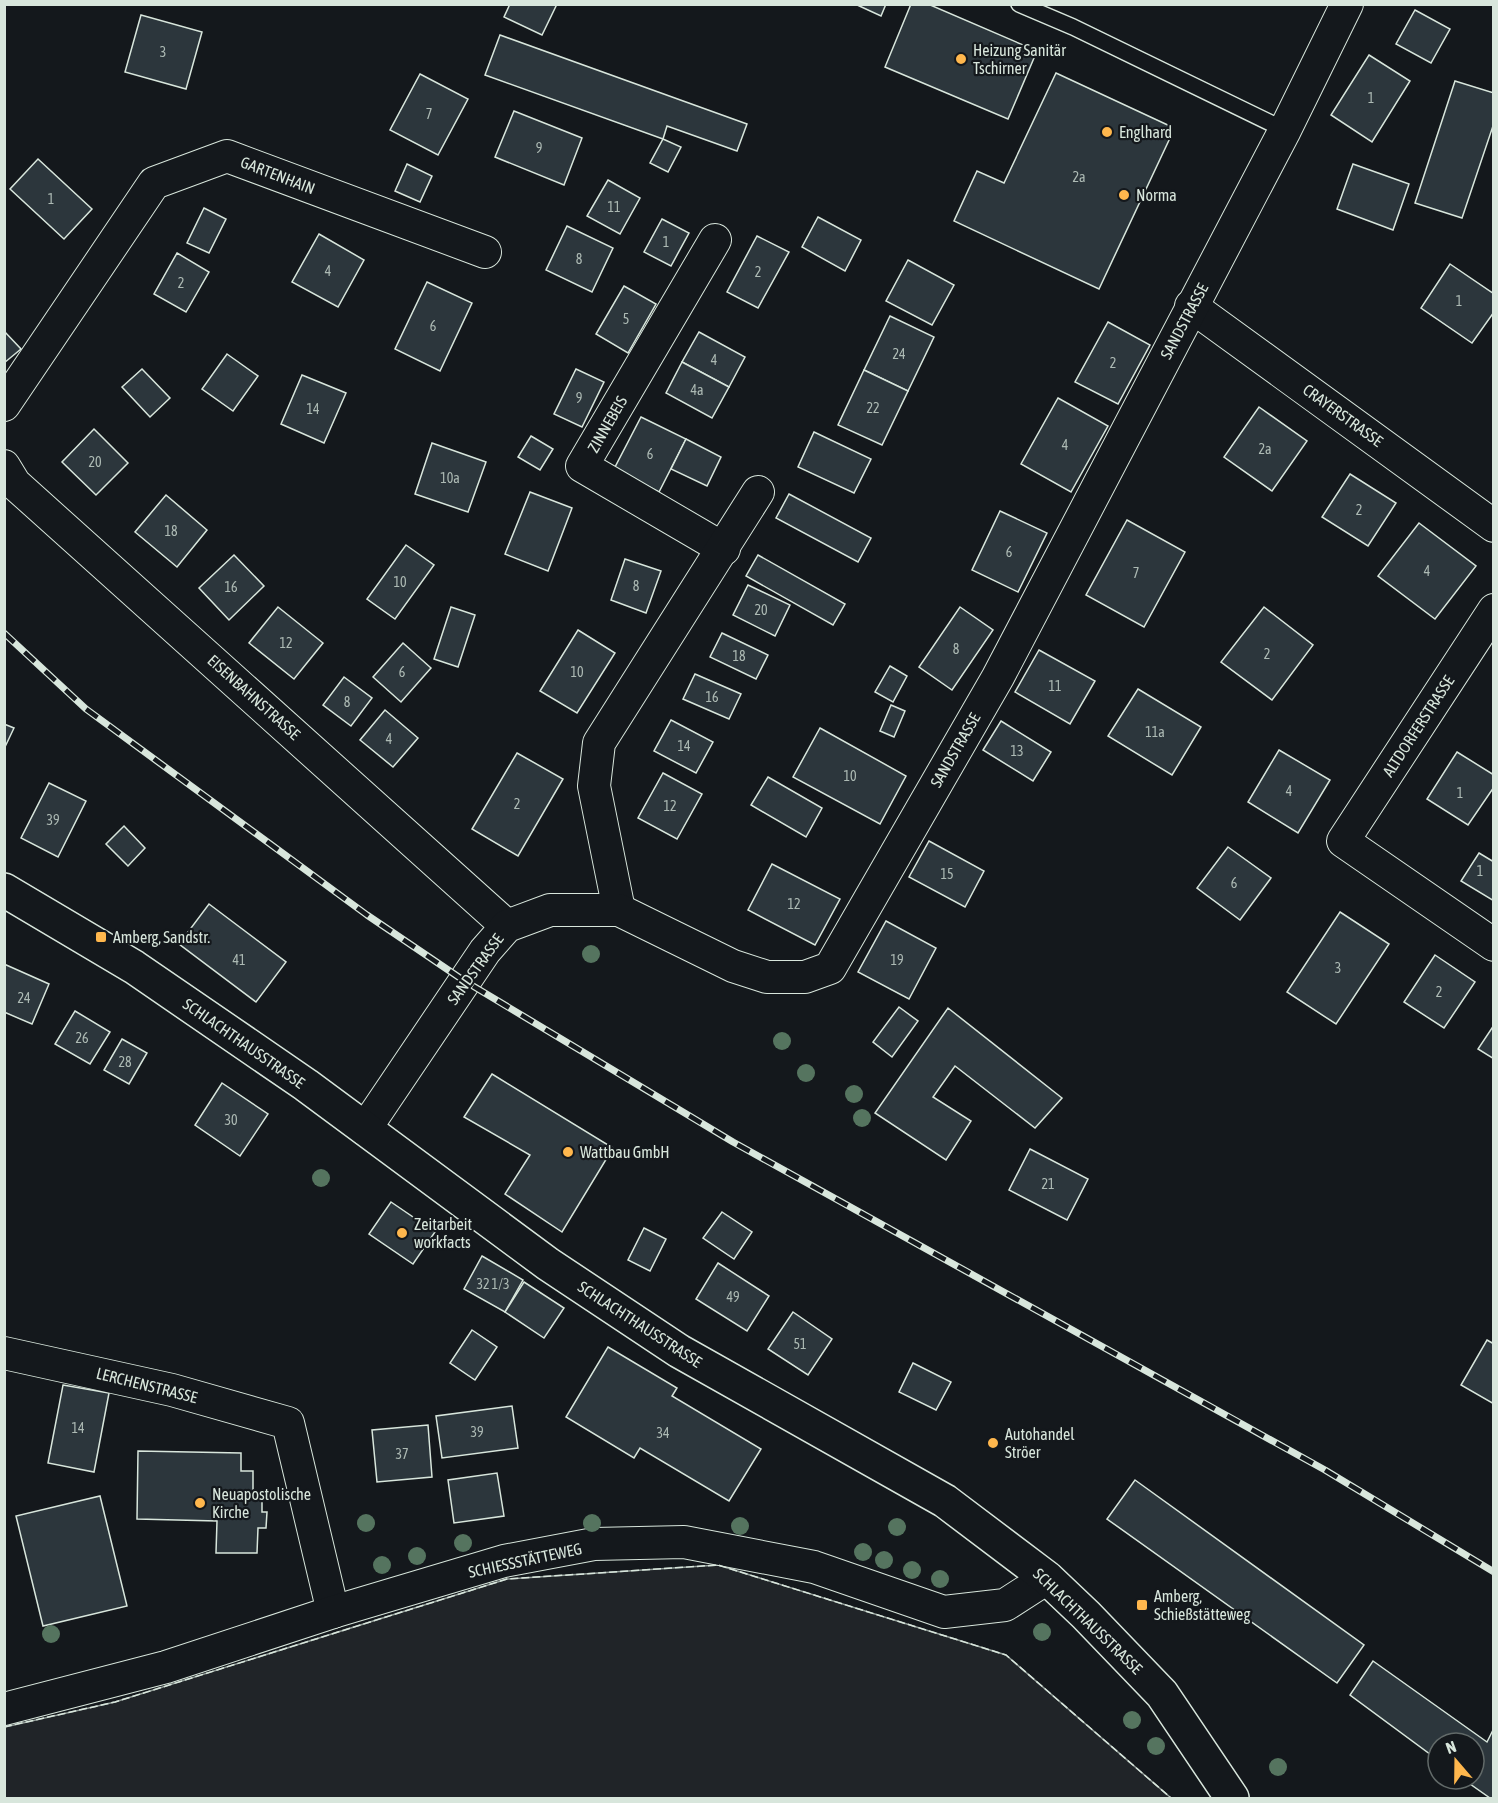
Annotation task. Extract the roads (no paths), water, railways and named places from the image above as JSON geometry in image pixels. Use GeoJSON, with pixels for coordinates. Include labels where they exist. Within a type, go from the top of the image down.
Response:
{"type":"FeatureCollection","features":[{"type":"Feature","properties":{"kind":"main road","name":"SCHLACHTHAUSSTRASSE"},"geometry":{"type":"LineString","coordinates":[[4,890],[134,967],[306,1085],[548,1264],[660,1338],[815,1430],[945,1501],[1047,1578],[1162,1694],[1232,1798]]}},
{"type":"Feature","properties":{"kind":"street","name":"SANDSTRASSE"},"geometry":{"type":"LineString","coordinates":[[365,1129],[440,1020],[463,980],[507,926],[550,910],[619,910],[733,966],[767,977],[805,977],[830,968],[998,677],[1285,130],[1347,4]]}},
{"type":"Feature","properties":{"kind":"street","name":"GARTENHAIN"},"geometry":{"type":"LineString","coordinates":[[4,405],[154,183],[227,156],[485,252]]}},
{"type":"Feature","properties":{"kind":"street","name":"ZINNEBEIS"},"geometry":{"type":"LineString","coordinates":[[715,240],[582,466],[724,549]]}},
{"type":"Feature","properties":{"kind":"street","name":"CRAYERSTRASSE"},"geometry":{"type":"LineString","coordinates":[[1191,306],[1494,526]]}},
{"type":"Feature","properties":{"kind":"street","name":"EISENBAHNSTRASSE"},"geometry":{"type":"LineString","coordinates":[[4,466],[15,484],[507,926]]}},
{"type":"Feature","properties":{"kind":"street"},"geometry":{"type":"LineString","coordinates":[[619,910],[594,786],[600,743],[758,492]]}},
{"type":"Feature","properties":{"kind":"street","name":"ALTDORFERSTRASSE"},"geometry":{"type":"LineString","coordinates":[[1494,610],[1344,841],[1494,945]]}},
{"type":"Feature","properties":{"kind":"street","name":"LERCHENSTRASSE"},"geometry":{"type":"LineString","coordinates":[[4,1353],[172,1390],[288,1423],[333,1612]]}},
{"type":"Feature","properties":{"kind":"street","name":"SCHIESSSTÄTTEWEG"},"geometry":{"type":"LineString","coordinates":[[4,1709],[166,1667],[333,1612],[504,1561],[594,1544],[684,1542],[814,1567],[944,1612],[1005,1605],[1047,1578]]}},
{"type":"Feature","properties":{"kind":"lane"},"geometry":{"type":"LineString","coordinates":[[1020,4],[1073,27],[1285,130]]}},
{"type":"Feature","properties":{"kind":"railway"},"geometry":{"type":"LineString","coordinates":[[4,633],[86,709],[367,915],[463,980],[733,1142],[1325,1470],[1494,1572]]}},
{"type":"Feature","properties":{"kind":"place","name":"Heizung Sanitär Tschirner"},"geometry":{"type":"Point","coordinates":[961,59]}},
{"type":"Feature","properties":{"kind":"place","name":"Englhard"},"geometry":{"type":"Point","coordinates":[1107,132]}},
{"type":"Feature","properties":{"kind":"place","name":"Norma"},"geometry":{"type":"Point","coordinates":[1124,195]}},
{"type":"Feature","properties":{"kind":"place","name":"Amberg, Sandstr."},"geometry":{"type":"Point","coordinates":[101,937]}},
{"type":"Feature","properties":{"kind":"place","name":"Wattbau GmbH"},"geometry":{"type":"Point","coordinates":[568,1152]}},
{"type":"Feature","properties":{"kind":"place","name":"Zeitarbeit workfacts"},"geometry":{"type":"Point","coordinates":[402,1233]}},
{"type":"Feature","properties":{"kind":"place","name":"Autohandel Ströer"},"geometry":{"type":"Point","coordinates":[993,1443]}},
{"type":"Feature","properties":{"kind":"place","name":"Neuapostolische Kirche"},"geometry":{"type":"Point","coordinates":[200,1503]}},
{"type":"Feature","properties":{"kind":"place","name":"Amberg, Schießstätteweg"},"geometry":{"type":"Point","coordinates":[1142,1605]}}]}
